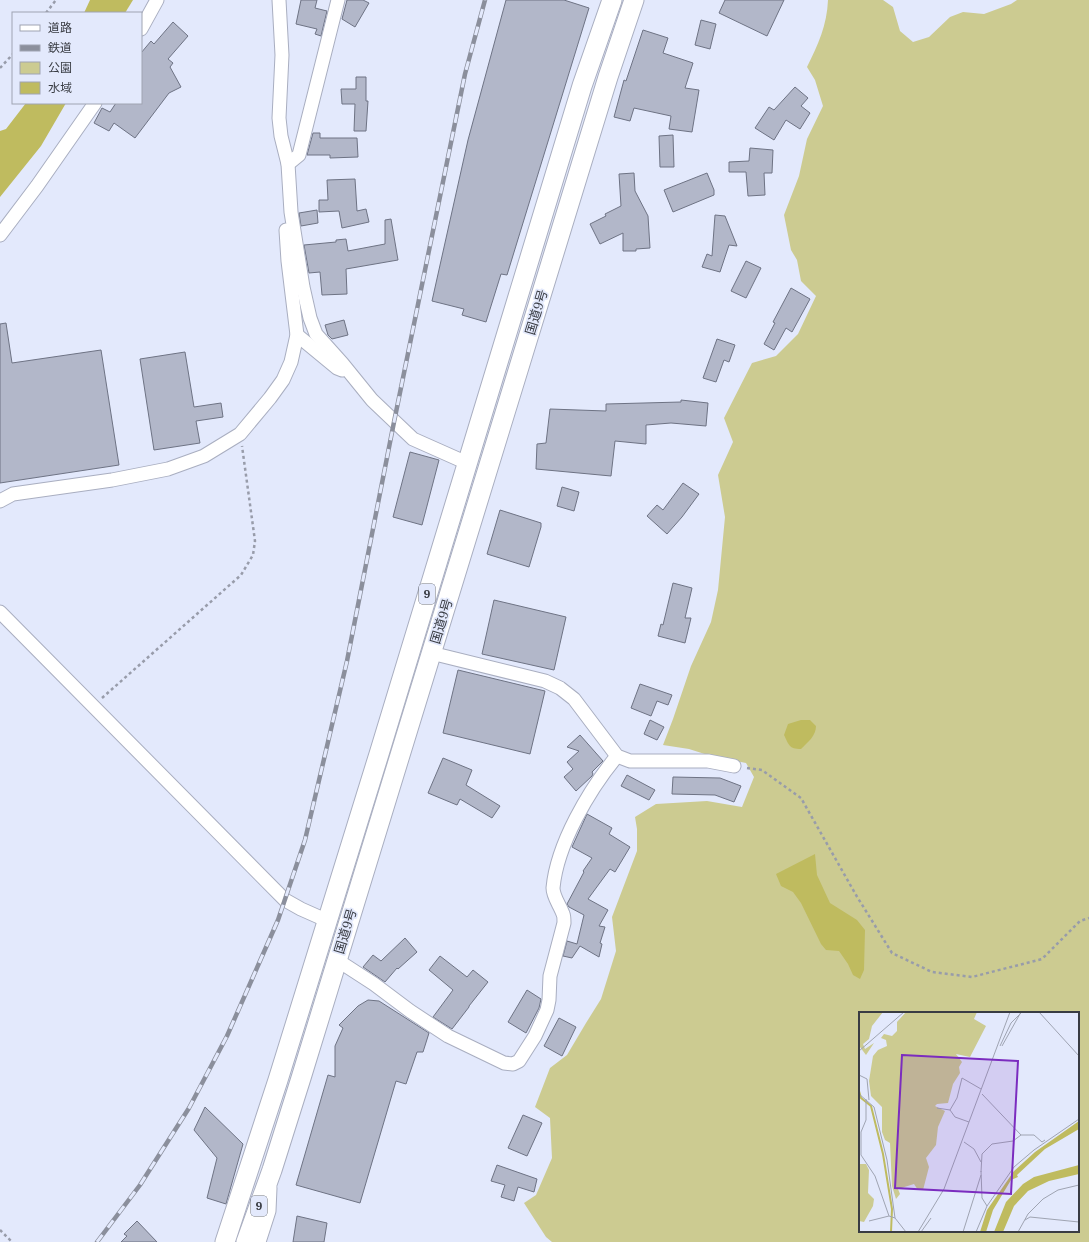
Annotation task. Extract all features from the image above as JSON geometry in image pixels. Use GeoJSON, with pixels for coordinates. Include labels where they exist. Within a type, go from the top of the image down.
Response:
{"type":"FeatureCollection","features":[{"type":"Feature","properties":{"kind":"highway","name":"国道9号"},"geometry":{"type":"LineString","coordinates":[[225,1242],[328,921],[582,86],[612,0]]}},
{"type":"Feature","properties":{"kind":"highway","name":"国道9号"},"geometry":{"type":"LineString","coordinates":[[246,1242],[272,1170],[608,77],[634,0]]}},
{"type":"Feature","properties":{"kind":"street"},"geometry":{"type":"LineString","coordinates":[[142,27],[157,0]]}},
{"type":"Feature","properties":{"kind":"street"},"geometry":{"type":"LineString","coordinates":[[279,0],[282,56],[279,118],[281,136],[288,164],[291,212],[300,272],[310,318],[316,334],[372,400],[413,439],[467,463]]}},
{"type":"Feature","properties":{"kind":"street"},"geometry":{"type":"LineString","coordinates":[[288,164],[299,155],[338,0]]}},
{"type":"Feature","properties":{"kind":"street"},"geometry":{"type":"LineString","coordinates":[[0,235],[37,186],[94,104]]}},
{"type":"Feature","properties":{"kind":"street"},"geometry":{"type":"LineString","coordinates":[[0,501],[13,494],[112,480],[168,469],[204,456],[240,434],[283,380],[291,362],[297,335],[288,261],[285,206],[290,191]]}},
{"type":"Feature","properties":{"kind":"street"},"geometry":{"type":"LineString","coordinates":[[297,335],[338,368],[349,372]]}},
{"type":"Feature","properties":{"kind":"street"},"geometry":{"type":"LineString","coordinates":[[0,612],[285,900],[301,910],[328,921]]}},
{"type":"Feature","properties":{"kind":"street"},"geometry":{"type":"LineString","coordinates":[[431,653],[545,681],[560,688],[574,699],[616,756],[630,761],[708,761],[734,766]]}},
{"type":"Feature","properties":{"kind":"street"},"geometry":{"type":"LineString","coordinates":[[337,960],[448,1036],[504,1063],[513,1064],[519,1061],[535,1036],[546,1010],[549,1000],[550,976],[564,923],[564,914],[558,904],[553,890],[557,864],[573,824],[602,774],[616,756]]}},
{"type":"Feature","properties":{"kind":"street"},"geometry":{"type":"LineString","coordinates":[[259,1242],[269,1211],[272,1170]]}},
{"type":"Feature","properties":{"kind":"path"},"geometry":{"type":"LineString","coordinates":[[47,12],[56,0]]}},
{"type":"Feature","properties":{"kind":"path"},"geometry":{"type":"LineString","coordinates":[[0,68],[12,55]]}},
{"type":"Feature","properties":{"kind":"path"},"geometry":{"type":"LineString","coordinates":[[93,706],[241,575],[253,555],[255,541],[240,434]]}},
{"type":"Feature","properties":{"kind":"path"},"geometry":{"type":"LineString","coordinates":[[734,766],[762,770],[801,798],[856,895],[892,953],[932,972],[972,977],[1042,959],[1080,921],[1089,918]]}},
{"type":"Feature","properties":{"kind":"path"},"geometry":{"type":"LineString","coordinates":[[0,1230],[12,1242]]}},
{"type":"Feature","properties":{"kind":"green space"},"geometry":{"type":"Polygon","coordinates":[[[828,0],[883,0],[893,7],[900,31],[913,42],[929,37],[950,17],[963,12],[984,14],[1011,4],[1017,0],[1089,0],[1089,1242],[552,1242],[546,1237],[524,1203],[536,1195],[552,1158],[550,1118],[535,1107],[550,1068],[567,1055],[601,999],[616,951],[612,917],[637,851],[637,829],[635,817],[656,804],[707,801],[742,807],[754,777],[746,763],[711,756],[689,749],[663,745],[691,666],[711,622],[718,590],[725,517],[718,475],[733,442],[724,418],[752,363],[776,356],[798,334],[816,296],[801,281],[797,260],[791,250],[784,215],[799,176],[807,139],[823,106],[815,80],[807,67],[815,51],[826,18],[828,0]]]}},
{"type":"Feature","properties":{"kind":"water"},"geometry":{"type":"Polygon","coordinates":[[[90,0],[133,0],[126,12],[84,12],[90,0]]]}},
{"type":"Feature","properties":{"kind":"water"},"geometry":{"type":"Polygon","coordinates":[[[25,104],[65,104],[41,146],[0,197],[0,131],[6,129],[25,104]]]}},
{"type":"Feature","properties":{"kind":"water"},"geometry":{"type":"Polygon","coordinates":[[[801,720],[810,720],[816,726],[816,730],[813,736],[801,749],[797,749],[790,746],[784,735],[788,724],[801,720]]]}},
{"type":"Feature","properties":{"kind":"water"},"geometry":{"type":"Polygon","coordinates":[[[815,854],[817,875],[830,903],[857,920],[865,930],[864,970],[860,979],[853,975],[848,964],[839,951],[826,950],[821,944],[801,903],[793,892],[781,886],[776,874],[815,854]]]}},
{"type":"Feature","properties":{"kind":"building"},"geometry":{"type":"Polygon","coordinates":[[[301,0],[317,0],[315,8],[327,11],[321,36],[315,34],[317,29],[296,24],[301,0]]]}},
{"type":"Feature","properties":{"kind":"building"},"geometry":{"type":"Polygon","coordinates":[[[347,0],[363,0],[369,3],[355,27],[342,19],[347,0]]]}},
{"type":"Feature","properties":{"kind":"building"},"geometry":{"type":"Polygon","coordinates":[[[506,0],[564,0],[589,8],[507,275],[501,274],[486,322],[462,315],[464,309],[432,301],[468,140],[506,0]]]}},
{"type":"Feature","properties":{"kind":"building"},"geometry":{"type":"Polygon","coordinates":[[[725,0],[784,0],[767,36],[719,13],[725,0]]]}},
{"type":"Feature","properties":{"kind":"building"},"geometry":{"type":"Polygon","coordinates":[[[701,20],[716,24],[710,49],[695,45],[701,20]]]}},
{"type":"Feature","properties":{"kind":"building"},"geometry":{"type":"Polygon","coordinates":[[[173,22],[188,36],[168,59],[173,63],[170,67],[181,87],[169,93],[135,138],[114,123],[109,131],[94,123],[102,108],[110,112],[115,104],[142,104],[142,52],[151,41],[154,44],[173,22]]]}},
{"type":"Feature","properties":{"kind":"building"},"geometry":{"type":"Polygon","coordinates":[[[643,30],[668,38],[663,53],[693,63],[685,88],[699,90],[692,132],[669,129],[671,116],[634,108],[630,121],[614,117],[624,80],[626,81],[643,30]]]}},
{"type":"Feature","properties":{"kind":"building"},"geometry":{"type":"Polygon","coordinates":[[[356,77],[366,77],[366,101],[368,101],[366,131],[354,131],[355,104],[342,104],[341,89],[356,89],[356,77]]]}},
{"type":"Feature","properties":{"kind":"building"},"geometry":{"type":"Polygon","coordinates":[[[795,87],[808,98],[801,106],[810,113],[800,129],[786,120],[774,140],[755,128],[769,107],[774,110],[795,87]]]}},
{"type":"Feature","properties":{"kind":"building"},"geometry":{"type":"Polygon","coordinates":[[[313,133],[320,133],[320,138],[357,138],[358,157],[330,158],[330,155],[307,155],[313,133]]]}},
{"type":"Feature","properties":{"kind":"building"},"geometry":{"type":"Polygon","coordinates":[[[673,135],[674,167],[660,167],[659,136],[673,135]]]}},
{"type":"Feature","properties":{"kind":"building"},"geometry":{"type":"Polygon","coordinates":[[[750,148],[773,150],[772,173],[764,173],[765,195],[748,196],[746,172],[729,172],[729,162],[749,161],[750,148]]]}},
{"type":"Feature","properties":{"kind":"building"},"geometry":{"type":"Polygon","coordinates":[[[634,173],[635,191],[648,216],[650,248],[636,249],[636,251],[623,251],[623,233],[600,244],[590,224],[621,206],[619,174],[634,173]]]}},
{"type":"Feature","properties":{"kind":"building"},"geometry":{"type":"Polygon","coordinates":[[[707,173],[714,190],[714,195],[673,212],[664,190],[707,173]]]}},
{"type":"Feature","properties":{"kind":"building"},"geometry":{"type":"Polygon","coordinates":[[[355,179],[357,211],[366,209],[369,222],[342,228],[339,211],[319,212],[319,200],[328,200],[327,180],[355,179]]]}},
{"type":"Feature","properties":{"kind":"building"},"geometry":{"type":"Polygon","coordinates":[[[317,210],[318,223],[301,226],[299,213],[317,210]]]}},
{"type":"Feature","properties":{"kind":"building"},"geometry":{"type":"Polygon","coordinates":[[[715,215],[725,216],[737,246],[729,245],[720,272],[702,267],[707,254],[712,256],[715,215]]]}},
{"type":"Feature","properties":{"kind":"building"},"geometry":{"type":"Polygon","coordinates":[[[391,219],[398,260],[346,269],[347,294],[322,295],[320,272],[309,273],[304,245],[336,242],[336,240],[346,239],[348,251],[385,244],[385,220],[391,219]]]}},
{"type":"Feature","properties":{"kind":"building"},"geometry":{"type":"Polygon","coordinates":[[[746,261],[761,268],[746,298],[731,291],[746,261]]]}},
{"type":"Feature","properties":{"kind":"building"},"geometry":{"type":"Polygon","coordinates":[[[791,288],[810,299],[792,332],[786,328],[774,350],[764,344],[775,323],[773,322],[791,288]]]}},
{"type":"Feature","properties":{"kind":"building"},"geometry":{"type":"Polygon","coordinates":[[[344,320],[348,335],[332,339],[328,335],[325,325],[344,320]]]}},
{"type":"Feature","properties":{"kind":"building"},"geometry":{"type":"Polygon","coordinates":[[[6,323],[12,363],[101,350],[119,465],[0,483],[0,324],[6,323]]]}},
{"type":"Feature","properties":{"kind":"building"},"geometry":{"type":"Polygon","coordinates":[[[717,339],[735,345],[729,362],[724,360],[716,382],[703,378],[717,339]]]}},
{"type":"Feature","properties":{"kind":"building"},"geometry":{"type":"Polygon","coordinates":[[[185,352],[194,407],[221,403],[223,417],[196,421],[200,443],[154,450],[140,359],[185,352]]]}},
{"type":"Feature","properties":{"kind":"building"},"geometry":{"type":"Polygon","coordinates":[[[681,400],[708,403],[706,426],[671,423],[646,425],[646,444],[615,441],[611,476],[536,469],[537,444],[546,443],[550,409],[606,411],[606,404],[681,402],[681,400]]]}},
{"type":"Feature","properties":{"kind":"building"},"geometry":{"type":"Polygon","coordinates":[[[410,452],[439,460],[422,525],[393,517],[410,452]]]}},
{"type":"Feature","properties":{"kind":"building"},"geometry":{"type":"Polygon","coordinates":[[[683,483],[699,494],[667,534],[647,516],[657,505],[663,510],[683,483]]]}},
{"type":"Feature","properties":{"kind":"building"},"geometry":{"type":"Polygon","coordinates":[[[562,487],[579,492],[574,511],[557,506],[562,487]]]}},
{"type":"Feature","properties":{"kind":"building"},"geometry":{"type":"Polygon","coordinates":[[[500,510],[541,523],[529,567],[487,554],[500,510]]]}},
{"type":"Feature","properties":{"kind":"building"},"geometry":{"type":"Polygon","coordinates":[[[673,583],[692,588],[685,618],[691,618],[685,643],[658,636],[661,624],[663,625],[673,583]]]}},
{"type":"Feature","properties":{"kind":"building"},"geometry":{"type":"Polygon","coordinates":[[[494,600],[566,617],[554,670],[482,654],[494,600]]]}},
{"type":"Feature","properties":{"kind":"building"},"geometry":{"type":"Polygon","coordinates":[[[458,670],[545,691],[530,754],[443,733],[458,670]]]}},
{"type":"Feature","properties":{"kind":"building"},"geometry":{"type":"Polygon","coordinates":[[[640,684],[672,695],[668,705],[657,701],[651,716],[631,708],[640,684]]]}},
{"type":"Feature","properties":{"kind":"building"},"geometry":{"type":"Polygon","coordinates":[[[650,720],[664,727],[657,740],[644,734],[650,720]]]}},
{"type":"Feature","properties":{"kind":"building"},"geometry":{"type":"Polygon","coordinates":[[[580,735],[603,761],[592,772],[592,776],[576,791],[564,777],[573,769],[567,762],[579,751],[567,747],[580,735]]]}},
{"type":"Feature","properties":{"kind":"building"},"geometry":{"type":"Polygon","coordinates":[[[443,758],[472,770],[466,785],[500,806],[492,818],[460,799],[457,805],[428,793],[443,758]]]}},
{"type":"Feature","properties":{"kind":"building"},"geometry":{"type":"Polygon","coordinates":[[[627,775],[655,790],[649,800],[621,786],[627,775]]]}},
{"type":"Feature","properties":{"kind":"building"},"geometry":{"type":"Polygon","coordinates":[[[673,777],[720,778],[741,786],[734,802],[715,795],[672,794],[673,777]]]}},
{"type":"Feature","properties":{"kind":"building"},"geometry":{"type":"Polygon","coordinates":[[[587,814],[612,828],[609,834],[630,847],[615,872],[610,869],[588,899],[608,910],[599,926],[605,927],[600,943],[602,944],[599,957],[580,946],[572,958],[563,956],[567,941],[577,944],[584,915],[569,907],[567,904],[584,872],[583,871],[592,858],[572,847],[587,814]]]}},
{"type":"Feature","properties":{"kind":"building"},"geometry":{"type":"Polygon","coordinates":[[[405,938],[417,952],[398,969],[397,968],[385,982],[363,967],[373,955],[381,961],[405,938]]]}},
{"type":"Feature","properties":{"kind":"building"},"geometry":{"type":"Polygon","coordinates":[[[440,956],[467,977],[473,970],[488,982],[452,1029],[433,1017],[453,990],[429,970],[440,956]]]}},
{"type":"Feature","properties":{"kind":"building"},"geometry":{"type":"Polygon","coordinates":[[[527,990],[541,999],[539,1008],[526,1033],[508,1022],[527,990]]]}},
{"type":"Feature","properties":{"kind":"building"},"geometry":{"type":"Polygon","coordinates":[[[368,1000],[379,1001],[429,1033],[423,1052],[417,1052],[406,1084],[396,1081],[360,1203],[296,1185],[328,1075],[335,1077],[335,1046],[343,1028],[339,1025],[358,1006],[368,1000]]]}},
{"type":"Feature","properties":{"kind":"building"},"geometry":{"type":"Polygon","coordinates":[[[559,1018],[576,1027],[562,1056],[544,1046],[559,1018]]]}},
{"type":"Feature","properties":{"kind":"building"},"geometry":{"type":"Polygon","coordinates":[[[205,1107],[243,1144],[226,1204],[207,1198],[217,1158],[194,1130],[205,1107]]]}},
{"type":"Feature","properties":{"kind":"building"},"geometry":{"type":"Polygon","coordinates":[[[523,1115],[542,1123],[527,1156],[508,1148],[523,1115]]]}},
{"type":"Feature","properties":{"kind":"building"},"geometry":{"type":"Polygon","coordinates":[[[497,1165],[537,1179],[534,1192],[518,1187],[514,1201],[501,1197],[505,1185],[491,1181],[497,1165]]]}},
{"type":"Feature","properties":{"kind":"building"},"geometry":{"type":"Polygon","coordinates":[[[297,1216],[327,1223],[324,1242],[293,1242],[297,1216]]]}},
{"type":"Feature","properties":{"kind":"building"},"geometry":{"type":"Polygon","coordinates":[[[137,1221],[157,1242],[121,1242],[127,1236],[124,1234],[137,1221]]]}},
{"type":"Feature","properties":{"kind":"railway"},"geometry":{"type":"LineString","coordinates":[[97,1242],[140,1185],[189,1108],[227,1036],[278,920],[305,840],[347,661],[465,74],[485,0]]}}]}
